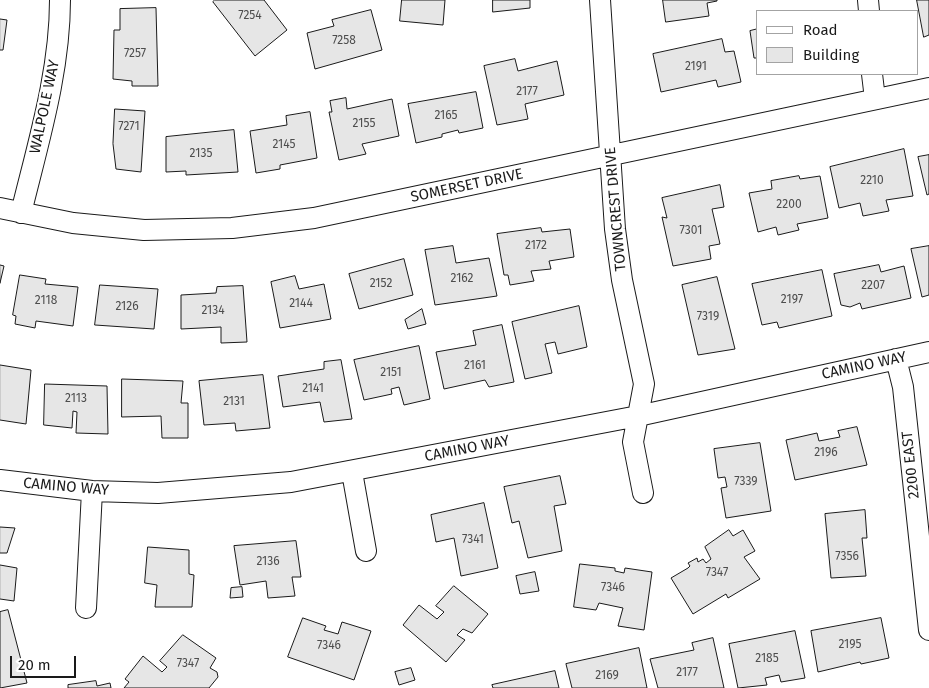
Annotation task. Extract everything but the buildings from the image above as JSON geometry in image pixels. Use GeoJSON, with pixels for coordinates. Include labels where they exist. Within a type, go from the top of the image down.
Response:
{"type":"FeatureCollection","features":[{"type":"Feature","properties":{"kind":"street","name":"WALPOLE WAY"},"geometry":{"type":"LineString","coordinates":[[21,213],[55,67],[60,31],[60,0]]}},
{"type":"Feature","properties":{"kind":"street","name":"TOWNCREST DRIVE"},"geometry":{"type":"LineString","coordinates":[[600,0],[615,229],[644,384],[632,442],[643,493]]}},
{"type":"Feature","properties":{"kind":"street"},"geometry":{"type":"LineString","coordinates":[[872,75],[875,99]]}},
{"type":"Feature","properties":{"kind":"street","name":"SOMERSET DRIVE"},"geometry":{"type":"LineString","coordinates":[[0,208],[73,224],[144,230],[232,228],[314,218],[929,88]]}},
{"type":"Feature","properties":{"kind":"street","name":"CAMINO WAY"},"geometry":{"type":"LineString","coordinates":[[0,480],[92,491],[158,493],[290,482],[352,472],[638,416],[929,352]]}},
{"type":"Feature","properties":{"kind":"street","name":"2200 EAST"},"geometry":{"type":"LineString","coordinates":[[896,359],[903,387],[929,630]]}},
{"type":"Feature","properties":{"kind":"street"},"geometry":{"type":"LineString","coordinates":[[352,472],[366,551]]}},
{"type":"Feature","properties":{"kind":"street"},"geometry":{"type":"LineString","coordinates":[[86,608],[92,491]]}}]}
